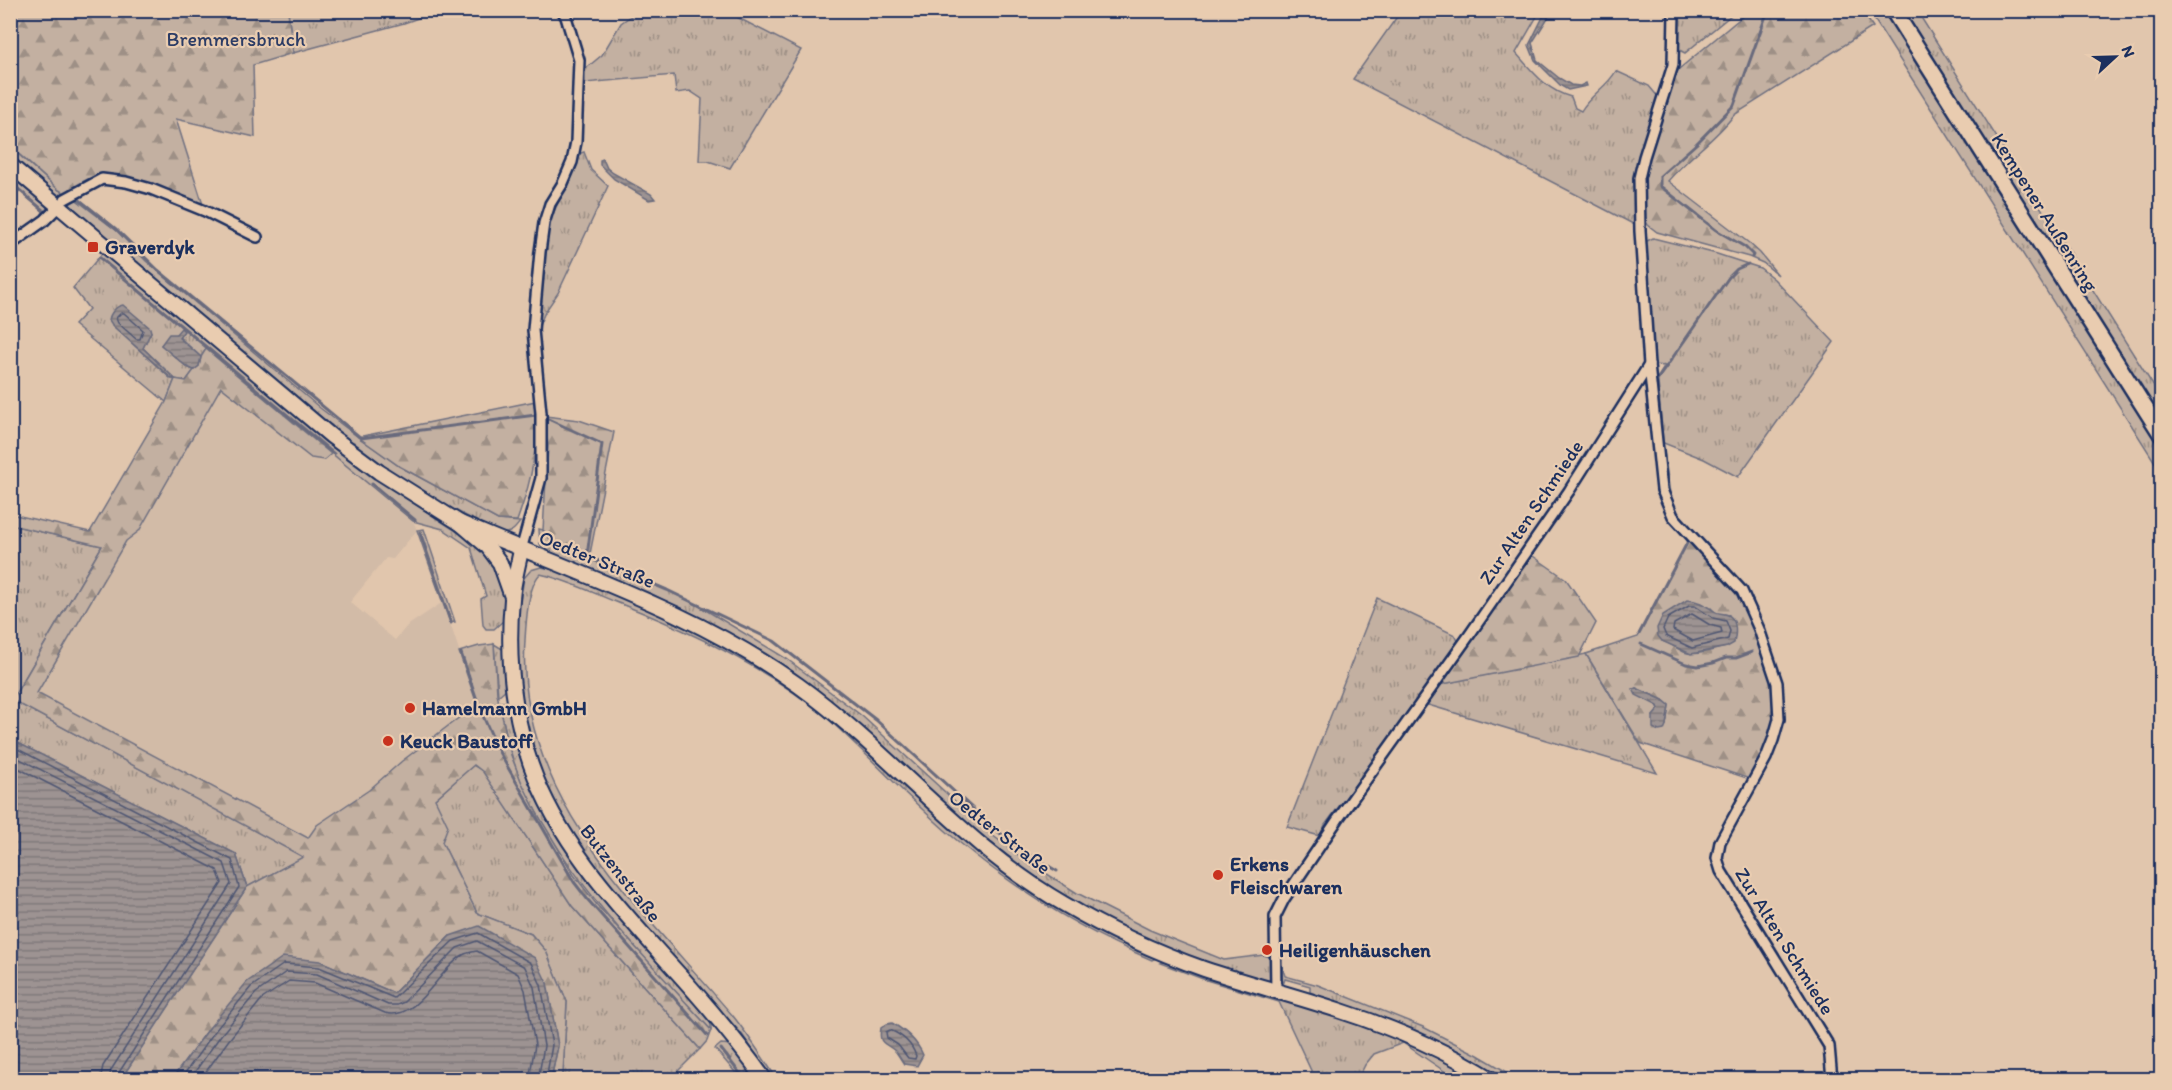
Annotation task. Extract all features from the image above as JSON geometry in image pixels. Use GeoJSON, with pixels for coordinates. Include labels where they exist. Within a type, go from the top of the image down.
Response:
{"type":"FeatureCollection","features":[{"type":"Feature","properties":{"kind":"main road","name":"Kempener Außenring"},"geometry":{"type":"LineString","coordinates":[[1893,10],[2162,435]]}},
{"type":"Feature","properties":{"kind":"main road"},"geometry":{"type":"LineString","coordinates":[[10,165],[62,202],[331,436],[379,472],[460,524],[488,547],[500,563],[512,597]]}},
{"type":"Feature","properties":{"kind":"main road"},"geometry":{"type":"LineString","coordinates":[[460,524],[523,544]]}},
{"type":"Feature","properties":{"kind":"main road","name":"Butzenstraße"},"geometry":{"type":"LineString","coordinates":[[523,544],[512,597],[510,664],[524,742],[543,795],[587,867],[630,920],[727,1028],[765,1080]]}},
{"type":"Feature","properties":{"kind":"main road","name":"Oedter Straße"},"geometry":{"type":"LineString","coordinates":[[523,544],[658,604],[714,633],[771,667],[832,712],[992,856],[1063,904],[1170,956],[1402,1033],[1447,1054],[1493,1080]]}},
{"type":"Feature","properties":{"kind":"street"},"geometry":{"type":"LineString","coordinates":[[523,544],[541,478],[541,413],[533,330],[540,252],[544,223],[550,204],[572,162],[576,142],[579,60],[562,10]]}},
{"type":"Feature","properties":{"kind":"street","name":"Zur Alten Schmiede"},"geometry":{"type":"LineString","coordinates":[[1674,10],[1672,65],[1639,178],[1640,231],[1649,365],[1662,490],[1673,516],[1742,591],[1759,629],[1777,682],[1779,719],[1773,740],[1766,758],[1720,842],[1717,858],[1720,871],[1829,1046],[1832,1080]]}},
{"type":"Feature","properties":{"kind":"street"},"geometry":{"type":"LineString","coordinates":[[10,245],[45,220],[62,202],[102,179],[126,182],[151,189],[205,211],[257,237]]}},
{"type":"Feature","properties":{"kind":"street","name":"Zur Alten Schmiede"},"geometry":{"type":"LineString","coordinates":[[1276,992],[1275,917],[1284,899],[1548,520],[1649,365]]}},
{"type":"Feature","properties":{"kind":"shaded area"},"geometry":{"type":"Polygon","coordinates":[[[221,386],[311,458],[324,460],[331,454],[413,521],[417,530],[393,559],[386,558],[350,602],[395,640],[407,626],[443,602],[477,704],[402,761],[369,790],[317,825],[308,838],[37,693],[126,541],[139,531],[221,386]]]}},
{"type":"Feature","properties":{"kind":"green space","name":"Bremmersbruch"},"geometry":{"type":"Polygon","coordinates":[[[11,11],[288,11],[293,53],[253,65],[255,137],[176,119],[204,208],[151,185],[108,174],[94,176],[72,188],[72,197],[59,190],[11,147],[11,11]]]}},
{"type":"Feature","properties":{"kind":"green space"},"geometry":{"type":"Polygon","coordinates":[[[288,11],[438,11],[404,23],[293,53],[288,11]]]}},
{"type":"Feature","properties":{"kind":"green space"},"geometry":{"type":"Polygon","coordinates":[[[638,11],[725,11],[801,50],[730,168],[708,161],[699,161],[702,99],[690,91],[676,93],[674,75],[585,83],[584,70],[602,55],[621,23],[638,11]]]}},
{"type":"Feature","properties":{"kind":"green space"},"geometry":{"type":"Polygon","coordinates":[[[1401,11],[1540,11],[1516,53],[1547,85],[1571,97],[1575,108],[1581,111],[1616,71],[1649,86],[1659,98],[1637,226],[1353,79],[1401,11]]]}},
{"type":"Feature","properties":{"kind":"green space"},"geometry":{"type":"Polygon","coordinates":[[[1676,11],[1736,11],[1685,53],[1679,50],[1676,11]]]}},
{"type":"Feature","properties":{"kind":"green space"},"geometry":{"type":"Polygon","coordinates":[[[1749,11],[1862,11],[1873,27],[1734,115],[1668,181],[1749,243],[1778,275],[1763,263],[1749,257],[1657,232],[1648,225],[1643,215],[1642,179],[1671,82],[1679,69],[1749,11]]]}},
{"type":"Feature","properties":{"kind":"green space"},"geometry":{"type":"Polygon","coordinates":[[[1869,11],[1887,11],[2161,445],[2161,472],[1869,11]]]}},
{"type":"Feature","properties":{"kind":"green space"},"geometry":{"type":"Polygon","coordinates":[[[1900,11],[1917,11],[2161,398],[2161,425],[1900,11]]]}},
{"type":"Feature","properties":{"kind":"green space"},"geometry":{"type":"Polygon","coordinates":[[[10,147],[65,193],[60,196],[51,193],[11,158],[10,147]]]}},
{"type":"Feature","properties":{"kind":"green space"},"geometry":{"type":"Polygon","coordinates":[[[584,152],[591,170],[608,186],[558,293],[545,312],[538,328],[548,229],[578,154],[584,152]]]}},
{"type":"Feature","properties":{"kind":"green space"},"geometry":{"type":"Polygon","coordinates":[[[10,172],[44,201],[47,207],[45,213],[11,183],[10,172]]]}},
{"type":"Feature","properties":{"kind":"green space"},"geometry":{"type":"Polygon","coordinates":[[[74,198],[117,231],[146,261],[320,408],[358,437],[399,466],[498,520],[520,522],[506,533],[488,528],[410,484],[350,444],[67,207],[74,198]]]}},
{"type":"Feature","properties":{"kind":"green space"},"geometry":{"type":"Polygon","coordinates":[[[1653,238],[1717,254],[1760,268],[1774,279],[1834,342],[1738,477],[1704,459],[1661,442],[1656,380],[1665,366],[1653,365],[1645,242],[1653,238]]]}},
{"type":"Feature","properties":{"kind":"green space"},"geometry":{"type":"Polygon","coordinates":[[[104,251],[343,453],[383,483],[488,552],[506,594],[503,621],[494,629],[486,629],[483,625],[481,599],[486,596],[471,548],[443,529],[413,521],[206,349],[201,357],[176,334],[161,345],[187,367],[194,370],[186,381],[175,379],[166,402],[74,325],[89,309],[73,288],[104,251]],[[113,326],[171,379],[175,379],[143,348],[151,332],[113,326]]]}},
{"type":"Feature","properties":{"kind":"green space"},"geometry":{"type":"Polygon","coordinates":[[[206,349],[331,454],[324,460],[311,458],[221,387],[139,531],[126,541],[37,693],[308,838],[317,825],[369,790],[402,761],[477,704],[459,652],[494,644],[497,694],[511,755],[537,813],[574,875],[597,905],[711,1030],[707,1041],[700,1049],[572,906],[483,772],[474,765],[435,799],[448,826],[442,842],[477,913],[531,934],[546,951],[567,1002],[563,1074],[560,1079],[551,1079],[558,1046],[547,983],[450,936],[394,993],[320,961],[210,1027],[172,1079],[121,1079],[247,887],[303,857],[12,700],[102,546],[11,525],[11,514],[90,532],[166,402],[175,379],[186,381],[199,366],[206,349]]]}},
{"type":"Feature","properties":{"kind":"green space"},"geometry":{"type":"Polygon","coordinates":[[[536,401],[533,462],[517,521],[498,520],[399,466],[358,437],[536,401]]]}},
{"type":"Feature","properties":{"kind":"green space"},"geometry":{"type":"Polygon","coordinates":[[[545,416],[579,420],[614,432],[589,559],[556,546],[543,530],[548,446],[545,416]]]}},
{"type":"Feature","properties":{"kind":"green space"},"geometry":{"type":"Polygon","coordinates":[[[11,525],[102,546],[12,700],[304,857],[247,887],[236,854],[16,742],[11,735],[11,525]]]}},
{"type":"Feature","properties":{"kind":"green space"},"geometry":{"type":"Polygon","coordinates":[[[424,529],[455,622],[450,623],[417,530],[424,529]]]}},
{"type":"Feature","properties":{"kind":"green space"},"geometry":{"type":"Polygon","coordinates":[[[539,529],[543,530],[556,546],[661,587],[699,606],[787,659],[862,716],[992,835],[1025,860],[1077,893],[1150,930],[1224,960],[1264,955],[1272,958],[1274,976],[1265,984],[1177,954],[1108,923],[1023,873],[890,757],[716,628],[652,594],[545,552],[540,544],[539,529]]]}},
{"type":"Feature","properties":{"kind":"green space"},"geometry":{"type":"Polygon","coordinates":[[[1689,540],[1740,595],[1755,629],[1774,684],[1774,720],[1770,739],[1750,779],[1640,743],[1586,654],[1638,637],[1689,540]],[[1711,608],[1662,641],[1689,653],[1727,647],[1729,615],[1716,613],[1711,608]],[[1634,689],[1657,704],[1659,709],[1653,716],[1666,725],[1669,705],[1634,689]]]}},
{"type":"Feature","properties":{"kind":"green space"},"geometry":{"type":"Polygon","coordinates":[[[1530,554],[1566,579],[1596,623],[1579,657],[1438,685],[1530,554]]]}},
{"type":"Feature","properties":{"kind":"green space"},"geometry":{"type":"Polygon","coordinates":[[[541,567],[556,570],[646,607],[712,638],[773,674],[823,711],[873,754],[966,841],[1023,885],[1158,957],[1152,960],[1126,949],[1076,923],[1004,877],[942,827],[827,718],[755,667],[675,627],[571,583],[540,574],[530,595],[527,614],[525,640],[527,697],[540,750],[562,799],[590,846],[624,890],[733,1016],[777,1079],[773,1079],[741,1033],[633,915],[575,840],[552,801],[534,757],[520,698],[515,662],[516,628],[524,578],[531,570],[541,567]]]}},
{"type":"Feature","properties":{"kind":"green space"},"geometry":{"type":"Polygon","coordinates":[[[1377,598],[1455,635],[1459,643],[1325,825],[1320,836],[1287,827],[1377,598]]]}},
{"type":"Feature","properties":{"kind":"green space"},"geometry":{"type":"Polygon","coordinates":[[[494,644],[504,650],[506,689],[498,696],[494,644]]]}},
{"type":"Feature","properties":{"kind":"green space"},"geometry":{"type":"Polygon","coordinates":[[[1586,654],[1657,773],[1425,704],[1438,685],[1586,654]]]}},
{"type":"Feature","properties":{"kind":"green space"},"geometry":{"type":"Polygon","coordinates":[[[499,702],[506,702],[520,752],[537,797],[711,1020],[711,1030],[631,943],[559,850],[517,772],[499,702]]]}},
{"type":"Feature","properties":{"kind":"green space"},"geometry":{"type":"Polygon","coordinates":[[[473,765],[483,771],[572,906],[700,1049],[670,1079],[560,1079],[563,1074],[567,1002],[546,952],[531,934],[477,913],[442,842],[435,799],[473,765]]]}},
{"type":"Feature","properties":{"kind":"green space"},"geometry":{"type":"Polygon","coordinates":[[[1166,960],[1340,1016],[1404,1040],[1436,1054],[1474,1079],[1456,1079],[1403,1043],[1374,1054],[1358,1079],[1315,1079],[1279,1002],[1203,979],[1160,963],[1166,960]]]}},
{"type":"Feature","properties":{"kind":"green space"},"geometry":{"type":"Polygon","coordinates":[[[1280,960],[1285,976],[1318,985],[1423,1027],[1519,1079],[1502,1079],[1471,1061],[1310,992],[1310,986],[1285,979],[1283,985],[1280,960]]]}},
{"type":"Feature","properties":{"kind":"green space"},"geometry":{"type":"Polygon","coordinates":[[[721,1044],[733,1045],[761,1079],[741,1079],[715,1049],[721,1044]]]}},
{"type":"Feature","properties":{"kind":"water"},"geometry":{"type":"Polygon","coordinates":[[[1546,11],[1549,11],[1549,16],[1532,43],[1537,60],[1571,85],[1580,86],[1586,83],[1587,86],[1568,90],[1535,60],[1529,45],[1546,11]]]}},
{"type":"Feature","properties":{"kind":"water"},"geometry":{"type":"Polygon","coordinates":[[[603,159],[607,168],[613,173],[651,194],[655,199],[649,200],[614,179],[600,165],[600,160],[603,159]]]}},
{"type":"Feature","properties":{"kind":"water"},"geometry":{"type":"Polygon","coordinates":[[[123,305],[150,328],[151,332],[143,348],[175,379],[172,379],[113,326],[109,320],[111,315],[116,308],[123,305]]]}},
{"type":"Feature","properties":{"kind":"water"},"geometry":{"type":"Polygon","coordinates":[[[181,328],[184,331],[179,338],[201,357],[199,366],[194,370],[187,367],[161,345],[169,334],[176,334],[181,328]]]}},
{"type":"Feature","properties":{"kind":"water"},"geometry":{"type":"Polygon","coordinates":[[[1687,600],[1698,602],[1731,617],[1736,628],[1734,643],[1727,647],[1691,654],[1662,641],[1658,636],[1657,628],[1663,615],[1687,600]]]}},
{"type":"Feature","properties":{"kind":"water"},"geometry":{"type":"Polygon","coordinates":[[[1636,688],[1669,705],[1664,730],[1659,731],[1653,728],[1653,716],[1659,709],[1658,706],[1636,695],[1633,689],[1636,688]]]}},
{"type":"Feature","properties":{"kind":"water"},"geometry":{"type":"Polygon","coordinates":[[[11,735],[16,742],[236,854],[247,887],[121,1079],[11,1079],[11,735]]]}},
{"type":"Feature","properties":{"kind":"water"},"geometry":{"type":"Polygon","coordinates":[[[479,926],[535,958],[547,983],[558,1046],[551,1079],[172,1079],[247,982],[283,957],[320,961],[394,993],[450,936],[479,926]]]}},
{"type":"Feature","properties":{"kind":"water"},"geometry":{"type":"Polygon","coordinates":[[[892,1023],[902,1029],[921,1050],[923,1055],[917,1066],[904,1064],[895,1051],[881,1040],[881,1028],[892,1023]]]}},
{"type":"Feature","properties":{"kind":"waterway"},"geometry":{"type":"LineString","coordinates":[[1752,257],[1753,255],[1745,247],[1716,230],[1660,186],[1660,176],[1696,144],[1734,105],[1768,10]]}},
{"type":"Feature","properties":{"kind":"waterway"},"geometry":{"type":"LineString","coordinates":[[10,182],[44,211],[42,216],[14,237]]}},
{"type":"Feature","properties":{"kind":"waterway"},"geometry":{"type":"LineString","coordinates":[[76,197],[116,229],[158,270],[361,438],[536,415]]}},
{"type":"Feature","properties":{"kind":"waterway"},"geometry":{"type":"LineString","coordinates":[[100,258],[334,454]]}},
{"type":"Feature","properties":{"kind":"waterway"},"geometry":{"type":"LineString","coordinates":[[1670,499],[1657,380],[1729,277],[1737,269],[1748,264]]}},
{"type":"Feature","properties":{"kind":"waterway"},"geometry":{"type":"LineString","coordinates":[[546,418],[602,444],[587,556],[667,590],[774,641],[876,720],[996,830],[1023,851],[1057,871]]}},
{"type":"Feature","properties":{"kind":"waterway"},"geometry":{"type":"LineString","coordinates":[[372,484],[415,520]]}},
{"type":"Feature","properties":{"kind":"waterway"},"geometry":{"type":"LineString","coordinates":[[1684,521],[1691,529]]}},
{"type":"Feature","properties":{"kind":"waterway"},"geometry":{"type":"LineString","coordinates":[[420,532],[451,623]]}},
{"type":"Feature","properties":{"kind":"waterway"},"geometry":{"type":"LineString","coordinates":[[1639,634],[1687,543]]}},
{"type":"Feature","properties":{"kind":"waterway"},"geometry":{"type":"LineString","coordinates":[[1641,644],[1686,664],[1698,666],[1752,652]]}},
{"type":"Feature","properties":{"kind":"waterway"},"geometry":{"type":"LineString","coordinates":[[461,653],[478,703]]}},
{"type":"Feature","properties":{"kind":"waterway"},"geometry":{"type":"LineString","coordinates":[[483,716],[499,752],[574,882],[707,1035]]}},
{"type":"Feature","properties":{"kind":"waterway"},"geometry":{"type":"LineString","coordinates":[[721,1049],[745,1080]]}},
{"type":"Feature","properties":{"kind":"place","name":"Graverdyk"},"geometry":{"type":"Point","coordinates":[93,247]}},
{"type":"Feature","properties":{"kind":"place","name":"Hamelmann GmbH"},"geometry":{"type":"Point","coordinates":[410,708]}},
{"type":"Feature","properties":{"kind":"place","name":"Keuck Baustoff"},"geometry":{"type":"Point","coordinates":[388,741]}},
{"type":"Feature","properties":{"kind":"place","name":"Erkens Fleischwaren"},"geometry":{"type":"Point","coordinates":[1218,875]}},
{"type":"Feature","properties":{"kind":"place","name":"Heiligenhäuschen"},"geometry":{"type":"Point","coordinates":[1267,950]}}]}
